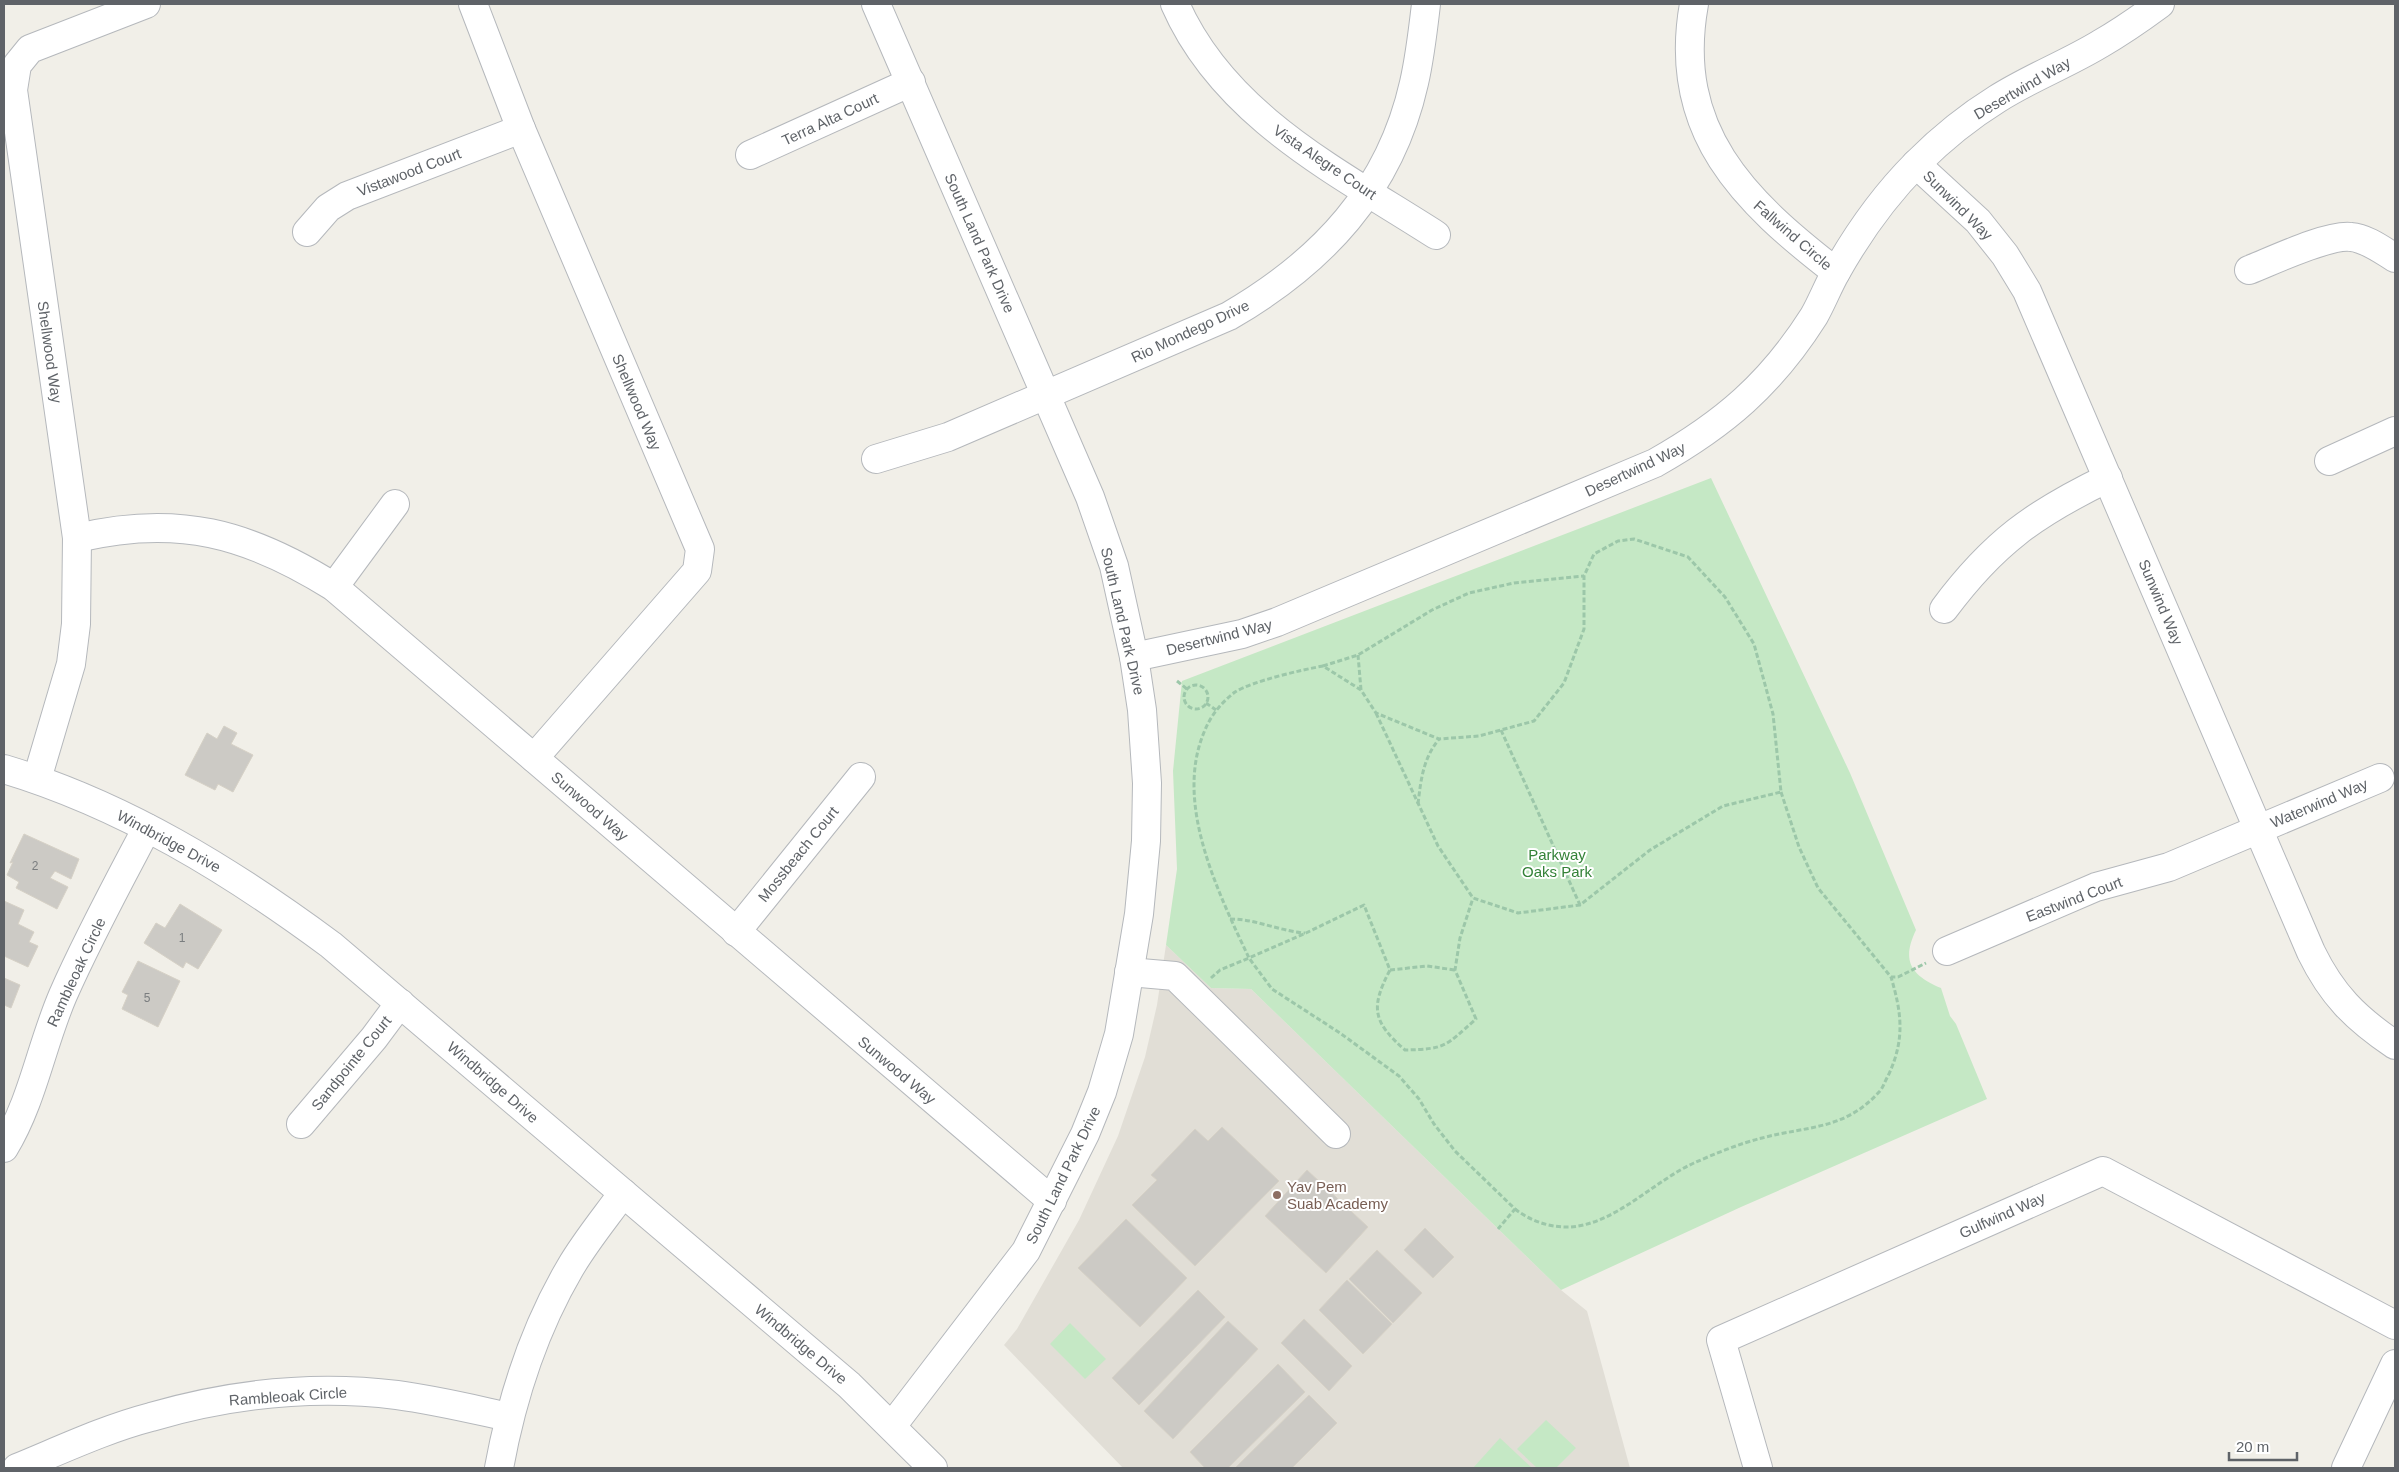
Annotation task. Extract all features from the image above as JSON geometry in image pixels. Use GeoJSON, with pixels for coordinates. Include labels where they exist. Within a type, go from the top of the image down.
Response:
{"type":"FeatureCollection","features":[{"type":"Feature","properties":{"kind":"street","name":"Shellwood Way"},"geometry":{"type":"LineString","coordinates":[[38,779],[71,664],[76,624],[77,538],[13,90],[17,65],[30,49],[146,4]]}},
{"type":"Feature","properties":{"kind":"street","name":"Shellwood Way"},"geometry":{"type":"LineString","coordinates":[[472,4],[521,129],[700,549],[697,571],[534,758]]}},
{"type":"Feature","properties":{"kind":"street","name":"South Land Park Drive"},"geometry":{"type":"LineString","coordinates":[[876,4],[1090,497],[1111,558],[1134,657],[1143,728],[1147,783],[1146,841],[1139,914],[1119,1034],[1102,1092],[1085,1134],[1026,1251],[1006,1280],[892,1426]]}},
{"type":"Feature","properties":{"kind":"street","name":"Vista Alegre Court"},"geometry":{"type":"LineString","coordinates":[[1175,4],[1202,52],[1229,86],[1256,114],[1290,142],[1436,235]]}},
{"type":"Feature","properties":{"kind":"street","name":"Rio Mondego Drive"},"geometry":{"type":"LineString","coordinates":[[876,459],[948,437],[1229,316],[1266,294],[1301,269],[1332,239],[1368,192],[1384,164],[1402,124],[1414,83],[1426,4]]}},
{"type":"Feature","properties":{"kind":"street","name":"Fallwind Circle"},"geometry":{"type":"LineString","coordinates":[[1694,4],[1689,47],[1690,70],[1700,115],[1717,152],[1745,193],[1767,216],[1836,272]]}},
{"type":"Feature","properties":{"kind":"street","name":"Desertwind Way"},"geometry":{"type":"LineString","coordinates":[[1134,657],[1242,634],[1277,622],[1655,463],[1695,440],[1731,413],[1764,382],[1790,352],[1810,322],[1836,272],[1884,200],[1916,164],[1950,132],[1996,100],[2100,45],[2160,4]]}},
{"type":"Feature","properties":{"kind":"street","name":"Terra Alta Court"},"geometry":{"type":"LineString","coordinates":[[750,156],[911,82]]}},
{"type":"Feature","properties":{"kind":"street","name":"Vistawood Court"},"geometry":{"type":"LineString","coordinates":[[307,232],[328,208],[347,196],[521,129]]}},
{"type":"Feature","properties":{"kind":"street","name":"Sunwind Way"},"geometry":{"type":"LineString","coordinates":[[1916,164],[1978,221],[2005,255],[2027,291],[2323,976],[2342,1003],[2367,1026],[2395,1045]]}},
{"type":"Feature","properties":{"kind":"street"},"geometry":{"type":"LineString","coordinates":[[2249,270],[2336,237],[2352,237],[2376,246],[2395,258]]}},
{"type":"Feature","properties":{"kind":"street"},"geometry":{"type":"LineString","coordinates":[[2329,461],[2395,431]]}},
{"type":"Feature","properties":{"kind":"street"},"geometry":{"type":"LineString","coordinates":[[1944,609],[1987,556],[2023,525],[2062,500],[2108,478]]}},
{"type":"Feature","properties":{"kind":"street"},"geometry":{"type":"LineString","coordinates":[[334,587],[395,504]]}},
{"type":"Feature","properties":{"kind":"street","name":"Sunwood Way"},"geometry":{"type":"LineString","coordinates":[[77,538],[114,529],[151,527],[225,536],[265,549],[299,565],[334,587],[1052,1202]]}},
{"type":"Feature","properties":{"kind":"street","name":"Windbridge Drive"},"geometry":{"type":"LineString","coordinates":[[4,769],[38,779],[82,796],[147,828],[214,864],[278,905],[331,945],[400,1002],[849,1385],[932,1468]]}},
{"type":"Feature","properties":{"kind":"street","name":"Mossbeach Court"},"geometry":{"type":"LineString","coordinates":[[736,932],[861,777]]}},
{"type":"Feature","properties":{"kind":"street","name":"Waterwind Way"},"geometry":{"type":"LineString","coordinates":[[2258,829],[2380,778]]}},
{"type":"Feature","properties":{"kind":"street","name":"Rambleoak Circle"},"geometry":{"type":"LineString","coordinates":[[4,1148],[16,1126],[33,1086],[50,1029],[63,995],[147,828]]}},
{"type":"Feature","properties":{"kind":"street","name":"Eastwind Court"},"geometry":{"type":"LineString","coordinates":[[1947,951],[2096,887],[2169,866],[2258,829]]}},
{"type":"Feature","properties":{"kind":"street"},"geometry":{"type":"LineString","coordinates":[[1130,972],[1174,976],[1336,1134]]}},
{"type":"Feature","properties":{"kind":"street","name":"Sandpointe Court"},"geometry":{"type":"LineString","coordinates":[[301,1124],[374,1038],[400,1002]]}},
{"type":"Feature","properties":{"kind":"street","name":"Gulfwind Way"},"geometry":{"type":"LineString","coordinates":[[1758,1468],[1722,1340],[2103,1171],[2395,1325]]}},
{"type":"Feature","properties":{"kind":"street"},"geometry":{"type":"LineString","coordinates":[[499,1468],[509,1417],[526,1359],[544,1316],[570,1267],[623,1193]]}},
{"type":"Feature","properties":{"kind":"street"},"geometry":{"type":"LineString","coordinates":[[2346,1468],[2395,1364]]}},
{"type":"Feature","properties":{"kind":"street","name":"Rambleoak Circle"},"geometry":{"type":"LineString","coordinates":[[17,1468],[149,1417],[191,1406],[244,1396],[310,1391],[362,1392],[440,1401],[509,1417]]}},
{"type":"Feature","properties":{"kind":"path"},"geometry":{"type":"LineString","coordinates":[[1376,713],[1439,739],[1479,736],[1534,721],[1564,683],[1584,629],[1584,576],[1594,554],[1618,541],[1634,539],[1688,557],[1725,597],[1754,644],[1773,714],[1781,792],[1799,846],[1818,888],[1891,977],[1898,1002],[1900,1028],[1898,1056],[1880,1091],[1861,1110],[1841,1120],[1820,1127],[1762,1138],[1694,1163],[1598,1220],[1571,1227],[1546,1225],[1524,1216],[1515,1209],[1455,1152],[1434,1124],[1419,1099],[1399,1076],[1272,989],[1249,958],[1230,919],[1199,828],[1192,795],[1196,749],[1216,710],[1236,692],[1297,670],[1322,666],[1358,655],[1432,610],[1469,594],[1514,583],[1584,576]]}},
{"type":"Feature","properties":{"kind":"path"},"geometry":{"type":"LineString","coordinates":[[1358,655],[1361,690]]}},
{"type":"Feature","properties":{"kind":"path"},"geometry":{"type":"LineString","coordinates":[[1322,666],[1361,690],[1376,713],[1438,846],[1472,898],[1518,913],[1580,905],[1650,850],[1724,806],[1781,792]]}},
{"type":"Feature","properties":{"kind":"path"},"geometry":{"type":"LineString","coordinates":[[1177,681],[1187,689]]}},
{"type":"Feature","properties":{"kind":"path"},"geometry":{"type":"LineString","coordinates":[[1194,686],[1202,687],[1208,696],[1206,703],[1196,709],[1189,707],[1185,700],[1187,689],[1194,686]]}},
{"type":"Feature","properties":{"kind":"path"},"geometry":{"type":"LineString","coordinates":[[1206,703],[1216,710]]}},
{"type":"Feature","properties":{"kind":"path"},"geometry":{"type":"LineString","coordinates":[[1501,730],[1580,905]]}},
{"type":"Feature","properties":{"kind":"path"},"geometry":{"type":"LineString","coordinates":[[1418,804],[1423,766],[1430,751],[1439,739]]}},
{"type":"Feature","properties":{"kind":"path"},"geometry":{"type":"LineString","coordinates":[[1206,984],[1220,970],[1306,933],[1364,905],[1390,970],[1378,1001],[1378,1014],[1385,1032],[1405,1050],[1436,1049],[1447,1044],[1476,1019],[1455,970],[1460,938],[1472,898]]}},
{"type":"Feature","properties":{"kind":"path"},"geometry":{"type":"LineString","coordinates":[[1230,919],[1248,919],[1285,931],[1306,933]]}},
{"type":"Feature","properties":{"kind":"path"},"geometry":{"type":"LineString","coordinates":[[1390,970],[1427,966],[1455,970]]}},
{"type":"Feature","properties":{"kind":"path"},"geometry":{"type":"LineString","coordinates":[[1891,977],[1898,978],[1919,967]]}},
{"type":"Feature","properties":{"kind":"path"},"geometry":{"type":"LineString","coordinates":[[1498,1229],[1515,1209]]}},
{"type":"Feature","properties":{"kind":"shaded area","name":"Yav Pem Suab Academy"},"geometry":{"type":"Polygon","coordinates":[[[1166,945],[1211,988],[1251,989],[1561,1290],[1587,1311],[1630,1468],[1123,1468],[1004,1345],[1017,1329],[1079,1220],[1118,1136],[1145,1057],[1157,1005],[1166,945]]]}},
{"type":"Feature","properties":{"kind":"green space","name":"Parkway Oaks Park"},"geometry":{"type":"Polygon","coordinates":[[[1711,478],[1850,773],[1916,930],[1909,950],[1909,959],[1912,966],[1922,978],[1941,988],[1950,1016],[1956,1024],[1987,1099],[1741,1207],[1561,1290],[1251,989],[1211,988],[1166,945],[1177,869],[1173,771],[1182,681],[1711,478]]]}},
{"type":"Feature","properties":{"kind":"green space"},"geometry":{"type":"Polygon","coordinates":[[[1070,1323],[1106,1359],[1085,1379],[1050,1344],[1070,1323]]]}},
{"type":"Feature","properties":{"kind":"green space"},"geometry":{"type":"Polygon","coordinates":[[[1546,1420],[1576,1448],[1556,1468],[1537,1468],[1517,1449],[1546,1420]]]}},
{"type":"Feature","properties":{"kind":"green space"},"geometry":{"type":"Polygon","coordinates":[[[1500,1438],[1532,1468],[1473,1468],[1500,1438]]]}},
{"type":"Feature","properties":{"kind":"building"},"geometry":{"type":"Polygon","coordinates":[[[224,726],[237,733],[231,744],[253,755],[233,792],[218,784],[215,790],[185,775],[207,733],[217,739],[224,726]]]}},
{"type":"Feature","properties":{"kind":"building"},"geometry":{"type":"Polygon","coordinates":[[[24,834],[79,859],[71,879],[55,871],[50,878],[68,887],[57,909],[16,888],[19,882],[7,875],[13,862],[10,863],[24,834]]]}},
{"type":"Feature","properties":{"kind":"building"},"geometry":{"type":"Polygon","coordinates":[[[4,901],[24,910],[18,924],[34,932],[29,942],[38,946],[28,967],[4,956],[4,901]]]}},
{"type":"Feature","properties":{"kind":"building"},"geometry":{"type":"Polygon","coordinates":[[[180,904],[222,930],[198,969],[186,962],[183,968],[144,943],[156,923],[165,928],[180,904]]]}},
{"type":"Feature","properties":{"kind":"building"},"geometry":{"type":"Polygon","coordinates":[[[138,961],[180,981],[158,1027],[122,1009],[128,995],[122,992],[138,961]]]}},
{"type":"Feature","properties":{"kind":"building"},"geometry":{"type":"Polygon","coordinates":[[[4,978],[20,985],[11,1008],[4,1005],[4,978]]]}},
{"type":"Feature","properties":{"kind":"building"},"geometry":{"type":"Polygon","coordinates":[[[1222,1127],[1279,1181],[1195,1266],[1132,1205],[1157,1180],[1151,1175],[1195,1129],[1208,1141],[1222,1127]]]}},
{"type":"Feature","properties":{"kind":"building"},"geometry":{"type":"Polygon","coordinates":[[[1307,1170],[1368,1227],[1326,1273],[1265,1216],[1307,1170]]]}},
{"type":"Feature","properties":{"kind":"building"},"geometry":{"type":"Polygon","coordinates":[[[1126,1219],[1187,1278],[1140,1327],[1078,1268],[1126,1219]]]}},
{"type":"Feature","properties":{"kind":"building"},"geometry":{"type":"Polygon","coordinates":[[[1425,1228],[1454,1257],[1433,1278],[1404,1250],[1425,1228]]]}},
{"type":"Feature","properties":{"kind":"building"},"geometry":{"type":"Polygon","coordinates":[[[1377,1250],[1422,1293],[1393,1323],[1349,1279],[1377,1250]]]}},
{"type":"Feature","properties":{"kind":"building"},"geometry":{"type":"Polygon","coordinates":[[[1347,1280],[1392,1324],[1363,1354],[1319,1310],[1347,1280]]]}},
{"type":"Feature","properties":{"kind":"building"},"geometry":{"type":"Polygon","coordinates":[[[1198,1290],[1225,1317],[1139,1405],[1112,1378],[1198,1290]]]}},
{"type":"Feature","properties":{"kind":"building"},"geometry":{"type":"Polygon","coordinates":[[[1304,1319],[1352,1366],[1329,1391],[1281,1343],[1304,1319]]]}},
{"type":"Feature","properties":{"kind":"building"},"geometry":{"type":"Polygon","coordinates":[[[1228,1321],[1258,1349],[1173,1439],[1144,1411],[1228,1321]]]}},
{"type":"Feature","properties":{"kind":"building"},"geometry":{"type":"Polygon","coordinates":[[[1278,1364],[1305,1392],[1228,1468],[1205,1468],[1190,1452],[1278,1364]]]}},
{"type":"Feature","properties":{"kind":"building"},"geometry":{"type":"Polygon","coordinates":[[[1309,1395],[1337,1423],[1292,1468],[1235,1468],[1309,1395]]]}},
{"type":"Feature","properties":{"kind":"place","name":"Yav Pem Suab Academy"},"geometry":{"type":"Point","coordinates":[1277,1195]}}]}
